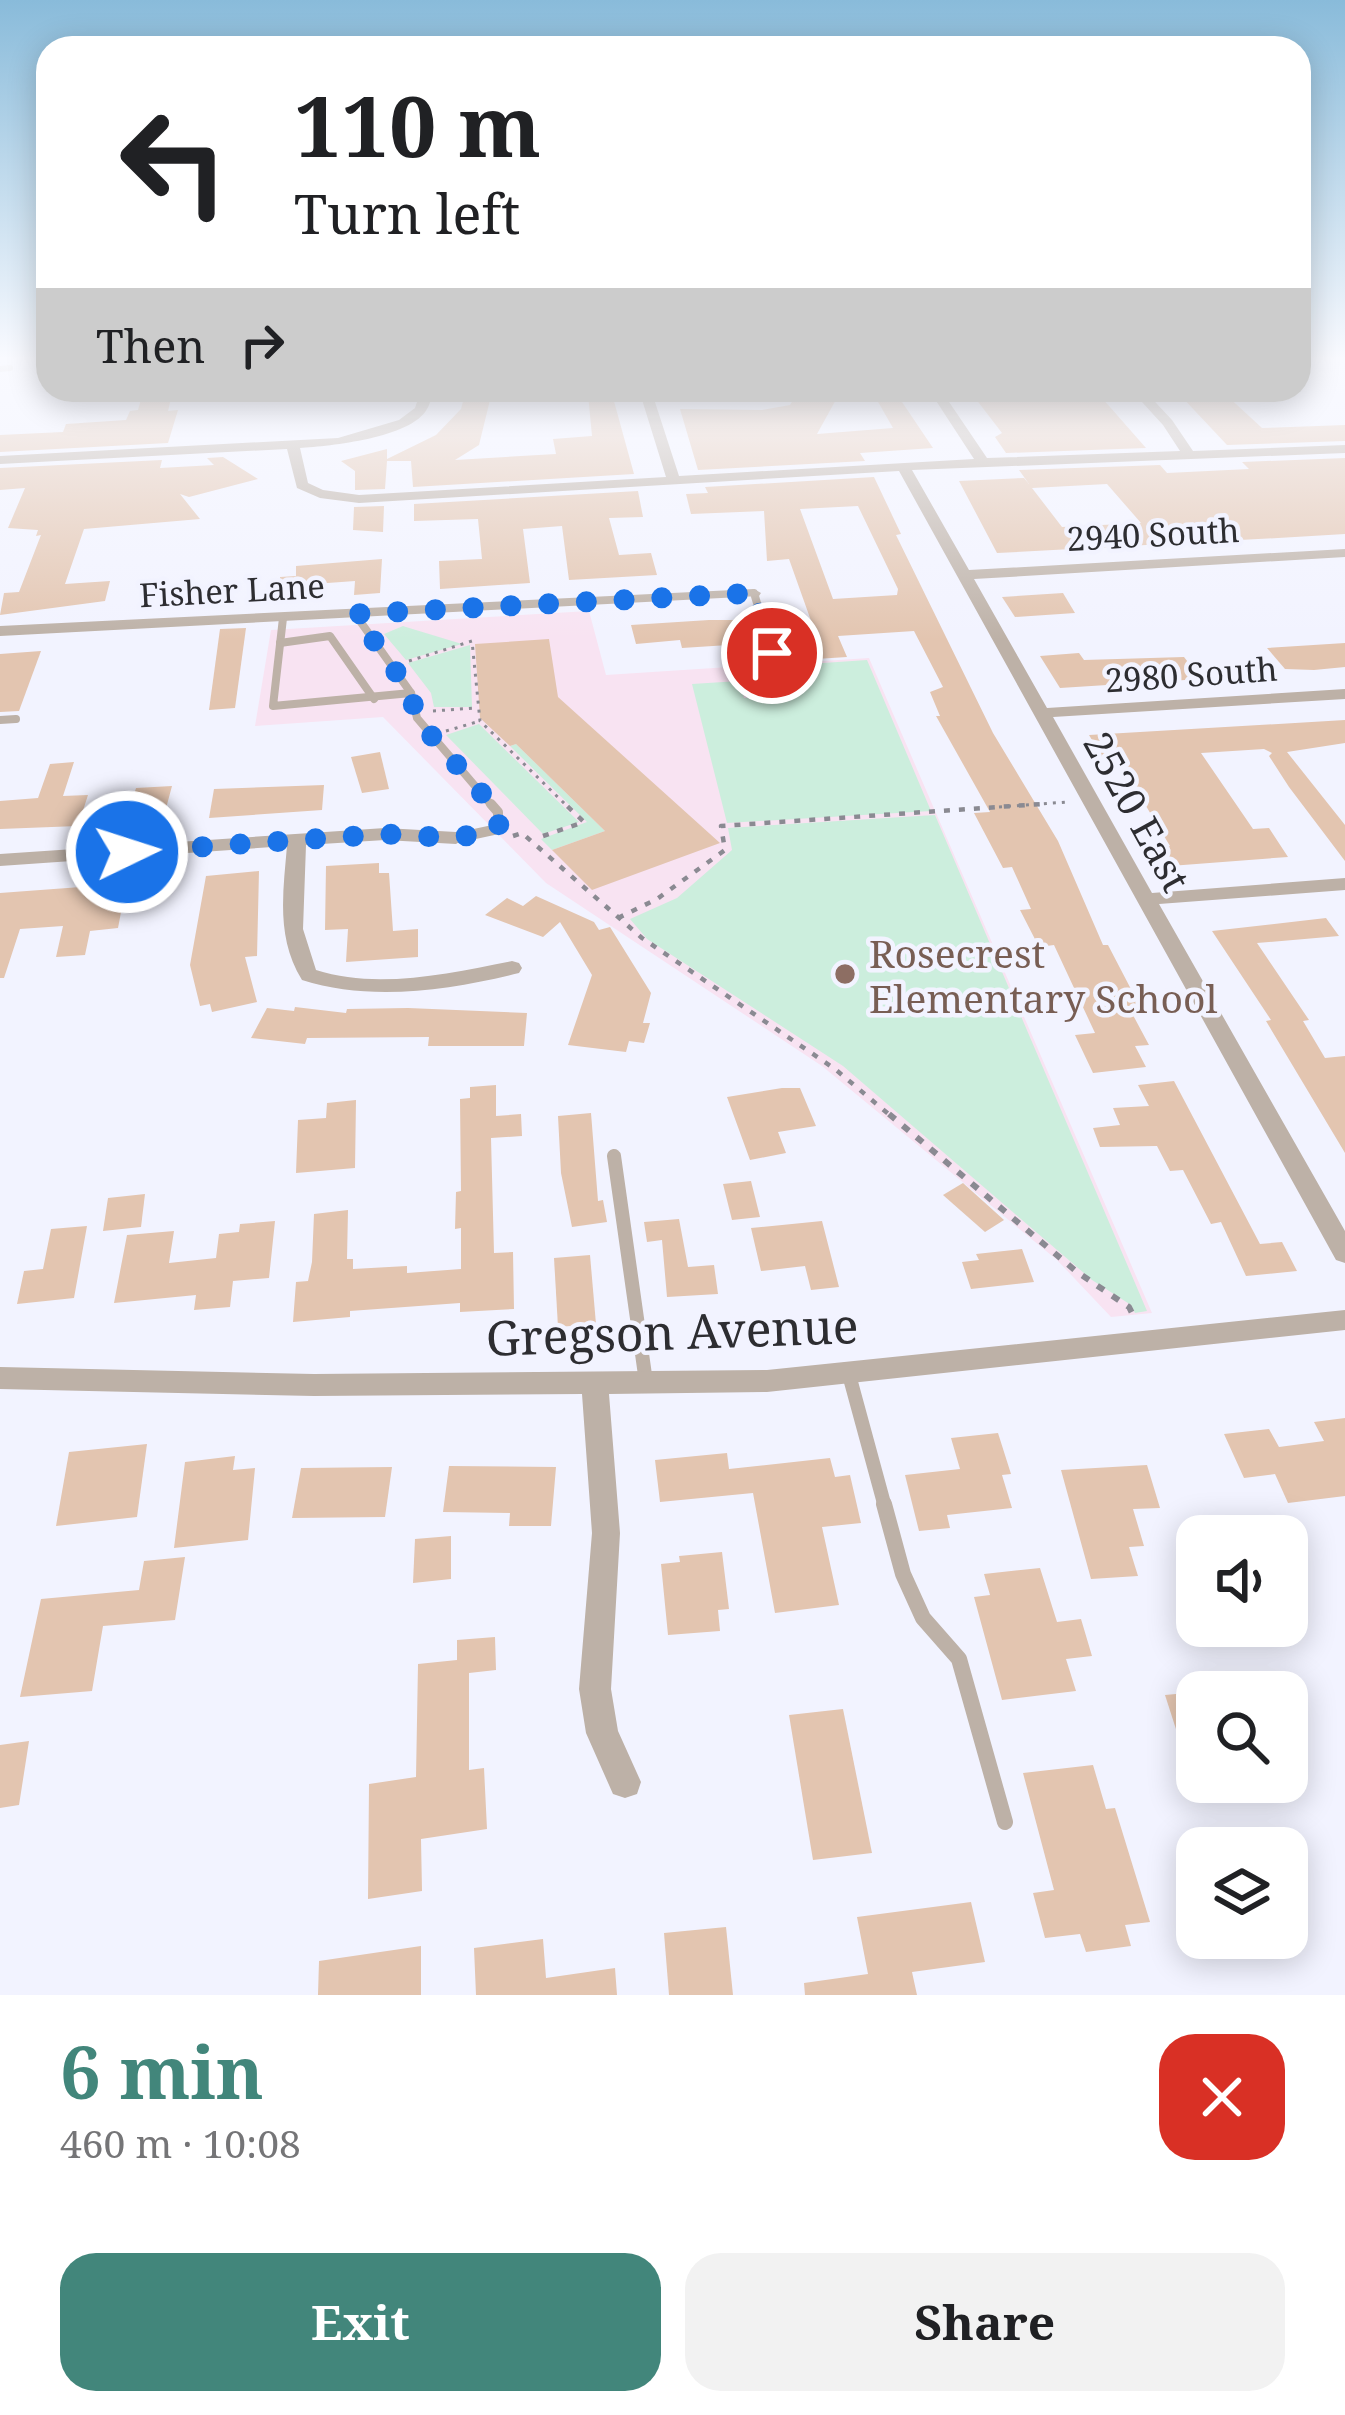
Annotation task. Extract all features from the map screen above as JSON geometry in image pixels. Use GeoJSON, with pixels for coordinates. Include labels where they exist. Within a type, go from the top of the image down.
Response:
{"type":"FeatureCollection","features":[{"type":"Feature","properties":{"kind":"street"},"geometry":{"type":"LineString","coordinates":[[0,460],[123,454]]}},
{"type":"Feature","properties":{"kind":"street"},"geometry":{"type":"LineString","coordinates":[[295,454],[302,485],[346,499],[903,466],[1213,454]]}},
{"type":"Feature","properties":{"kind":"street"},"geometry":{"type":"LineString","coordinates":[[665,454],[673,478]]}},
{"type":"Feature","properties":{"kind":"street"},"geometry":{"type":"LineString","coordinates":[[978,454],[983,462]]}},
{"type":"Feature","properties":{"kind":"street","name":"2520 East"},"geometry":{"type":"LineString","coordinates":[[903,466],[1345,1253]]}},
{"type":"Feature","properties":{"kind":"street","name":"2940 South"},"geometry":{"type":"LineString","coordinates":[[964,575],[1345,553]]}},
{"type":"Feature","properties":{"kind":"street","name":"Fisher Lane"},"geometry":{"type":"LineString","coordinates":[[0,632],[754,593]]}},
{"type":"Feature","properties":{"kind":"street","name":"2980 South"},"geometry":{"type":"LineString","coordinates":[[1042,713],[1345,694]]}},
{"type":"Feature","properties":{"kind":"street"},"geometry":{"type":"LineString","coordinates":[[0,860],[410,833],[455,838]]}},
{"type":"Feature","properties":{"kind":"street"},"geometry":{"type":"LineString","coordinates":[[297,840],[296,937],[299,958],[309,975],[339,983],[421,982],[512,968]]}},
{"type":"Feature","properties":{"kind":"street"},"geometry":{"type":"LineString","coordinates":[[1146,899],[1345,884]]}},
{"type":"Feature","properties":{"kind":"street","name":"Gregson Avenue"},"geometry":{"type":"LineString","coordinates":[[0,1378],[314,1385],[767,1381],[1345,1320]]}},
{"type":"Feature","properties":{"kind":"street"},"geometry":{"type":"LineString","coordinates":[[595,1384],[606,1533],[595,1689],[602,1733],[626,1782]]}},
{"type":"Feature","properties":{"kind":"lane"},"geometry":{"type":"LineString","coordinates":[[754,593],[772,653]]}},
{"type":"Feature","properties":{"kind":"lane"},"geometry":{"type":"LineString","coordinates":[[355,614],[411,693],[416,718],[498,812],[499,829],[455,838]]}},
{"type":"Feature","properties":{"kind":"lane"},"geometry":{"type":"LineString","coordinates":[[283,618],[273,706],[411,693]]}},
{"type":"Feature","properties":{"kind":"lane"},"geometry":{"type":"LineString","coordinates":[[280,643],[330,636],[374,699]]}},
{"type":"Feature","properties":{"kind":"lane"},"geometry":{"type":"LineString","coordinates":[[0,720],[16,718]]}},
{"type":"Feature","properties":{"kind":"lane"},"geometry":{"type":"LineString","coordinates":[[614,1156],[646,1385]]}},
{"type":"Feature","properties":{"kind":"lane"},"geometry":{"type":"LineString","coordinates":[[848,1371],[904,1574],[923,1618],[959,1659],[1004,1822]]}},
{"type":"Feature","properties":{"kind":"path"},"geometry":{"type":"LineString","coordinates":[[404,662],[472,641],[475,708],[480,721],[584,822],[543,836]]}},
{"type":"Feature","properties":{"kind":"path"},"geometry":{"type":"LineString","coordinates":[[433,711],[475,708]]}},
{"type":"Feature","properties":{"kind":"path"},"geometry":{"type":"LineString","coordinates":[[441,733],[480,721]]}},
{"type":"Feature","properties":{"kind":"path"},"geometry":{"type":"LineString","coordinates":[[618,918],[657,899],[724,850],[721,826],[1072,802]]}},
{"type":"Feature","properties":{"kind":"path"},"geometry":{"type":"LineString","coordinates":[[500,836],[522,833],[618,918],[836,1069],[1077,1272],[1129,1307],[1135,1317],[1128,1318]]}},
{"type":"Feature","properties":{"kind":"shaded area","name":"Rosecrest Elementary School"},"geometry":{"type":"Polygon","coordinates":[[[589,611],[606,675],[869,658],[1152,1313],[1111,1317],[1057,1260],[822,1066],[546,883],[383,717],[255,726],[271,630],[589,611]]]}},
{"type":"Feature","properties":{"kind":"green space"},"geometry":{"type":"Polygon","coordinates":[[[403,626],[462,644],[406,660],[384,634],[403,626]]]}},
{"type":"Feature","properties":{"kind":"green space"},"geometry":{"type":"Polygon","coordinates":[[[470,645],[472,707],[434,707],[431,693],[408,663],[470,645]]]}},
{"type":"Feature","properties":{"kind":"green space"},"geometry":{"type":"Polygon","coordinates":[[[867,660],[931,811],[727,823],[692,684],[739,681],[744,698],[789,696],[779,666],[867,660]]]}},
{"type":"Feature","properties":{"kind":"green space"},"geometry":{"type":"Polygon","coordinates":[[[479,724],[579,822],[543,834],[446,735],[479,724]]]}},
{"type":"Feature","properties":{"kind":"green space"},"geometry":{"type":"Polygon","coordinates":[[[516,744],[605,831],[552,850],[541,839],[587,822],[510,746],[516,744]]]}},
{"type":"Feature","properties":{"kind":"green space"},"geometry":{"type":"Polygon","coordinates":[[[935,815],[1147,1311],[1135,1313],[1131,1305],[1092,1280],[843,1066],[647,939],[630,919],[677,898],[732,850],[728,828],[935,815]]]}},
{"type":"Feature","properties":{"kind":"building"},"geometry":{"type":"Polygon","coordinates":[[[367,454],[387,454],[387,459],[397,454],[464,454],[455,460],[629,454],[634,474],[413,487],[411,461],[387,461],[385,489],[355,490],[355,471],[341,461],[367,454]]]}},
{"type":"Feature","properties":{"kind":"building"},"geometry":{"type":"Polygon","coordinates":[[[693,454],[861,454],[865,461],[698,470],[693,454]]]}},
{"type":"Feature","properties":{"kind":"building"},"geometry":{"type":"Polygon","coordinates":[[[223,457],[258,479],[189,497],[180,494],[200,519],[84,529],[65,584],[110,581],[105,601],[0,615],[4,593],[19,592],[41,535],[36,536],[38,530],[8,528],[25,488],[0,490],[0,468],[162,460],[160,468],[214,465],[207,458],[223,457]]]}},
{"type":"Feature","properties":{"kind":"building"},"geometry":{"type":"Polygon","coordinates":[[[1345,458],[1345,534],[997,553],[959,481],[1024,478],[1029,484],[1019,470],[1160,465],[1167,473],[1249,469],[1242,462],[1345,458]],[[1107,484],[1032,488],[1062,527],[1141,523],[1107,484]]]}},
{"type":"Feature","properties":{"kind":"building"},"geometry":{"type":"Polygon","coordinates":[[[874,477],[901,534],[896,535],[993,733],[1058,841],[1103,945],[1108,945],[1145,1016],[1134,1017],[1149,1045],[1135,1046],[1146,1067],[1093,1073],[1075,1035],[1095,1033],[1054,945],[1039,947],[1020,910],[1031,909],[1012,867],[1003,868],[974,813],[990,812],[936,716],[940,716],[930,692],[943,687],[914,631],[838,636],[847,657],[816,659],[805,632],[815,632],[789,559],[767,561],[764,511],[691,514],[686,494],[708,493],[705,487],[874,477]],[[858,506],[800,509],[833,599],[897,595],[858,506]]]}},
{"type":"Feature","properties":{"kind":"building"},"geometry":{"type":"Polygon","coordinates":[[[638,491],[643,517],[609,518],[619,555],[651,553],[657,575],[569,580],[562,526],[523,529],[530,583],[440,589],[439,561],[482,559],[478,519],[414,521],[414,504],[638,491]]]}},
{"type":"Feature","properties":{"kind":"building"},"geometry":{"type":"Polygon","coordinates":[[[384,506],[383,532],[353,530],[354,507],[384,506]]]}},
{"type":"Feature","properties":{"kind":"building"},"geometry":{"type":"Polygon","coordinates":[[[382,559],[380,593],[354,595],[355,581],[300,585],[301,598],[280,600],[280,577],[296,576],[296,566],[382,559]]]}},
{"type":"Feature","properties":{"kind":"building"},"geometry":{"type":"Polygon","coordinates":[[[1063,593],[1075,613],[1015,617],[1002,597],[1063,593]]]}},
{"type":"Feature","properties":{"kind":"building"},"geometry":{"type":"Polygon","coordinates":[[[738,620],[744,644],[682,648],[680,640],[636,644],[631,625],[738,620]]]}},
{"type":"Feature","properties":{"kind":"building"},"geometry":{"type":"Polygon","coordinates":[[[246,628],[235,708],[209,710],[220,629],[246,628]]]}},
{"type":"Feature","properties":{"kind":"building"},"geometry":{"type":"Polygon","coordinates":[[[549,639],[558,697],[720,843],[592,890],[552,850],[605,831],[516,744],[510,746],[480,718],[475,644],[549,639]]]}},
{"type":"Feature","properties":{"kind":"building"},"geometry":{"type":"Polygon","coordinates":[[[1345,643],[1345,667],[1314,670],[1285,669],[1267,648],[1345,643]]]}},
{"type":"Feature","properties":{"kind":"building"},"geometry":{"type":"Polygon","coordinates":[[[41,651],[19,711],[0,712],[0,654],[41,651]]]}},
{"type":"Feature","properties":{"kind":"building"},"geometry":{"type":"Polygon","coordinates":[[[1079,653],[1084,660],[1184,657],[1201,679],[1060,688],[1040,656],[1079,653]]]}},
{"type":"Feature","properties":{"kind":"building"},"geometry":{"type":"Polygon","coordinates":[[[1345,720],[1345,743],[1287,752],[1345,825],[1345,861],[1289,787],[1269,756],[1272,753],[1264,749],[1201,753],[1253,829],[1269,828],[1288,857],[1170,866],[1159,847],[1170,846],[1119,761],[1105,762],[1089,735],[1345,720]]]}},
{"type":"Feature","properties":{"kind":"building"},"geometry":{"type":"Polygon","coordinates":[[[380,752],[389,789],[362,793],[351,757],[380,752]]]}},
{"type":"Feature","properties":{"kind":"building"},"geometry":{"type":"Polygon","coordinates":[[[74,762],[63,796],[88,795],[78,826],[0,829],[0,801],[38,798],[50,764],[74,762]]]}},
{"type":"Feature","properties":{"kind":"building"},"geometry":{"type":"Polygon","coordinates":[[[324,785],[322,810],[209,818],[214,789],[324,785]]]}},
{"type":"Feature","properties":{"kind":"building"},"geometry":{"type":"Polygon","coordinates":[[[172,786],[165,812],[135,814],[137,807],[130,808],[136,788],[172,786]]]}},
{"type":"Feature","properties":{"kind":"building"},"geometry":{"type":"Polygon","coordinates":[[[379,863],[379,873],[389,873],[393,931],[418,929],[418,957],[346,962],[348,929],[325,930],[326,866],[379,863]]]}},
{"type":"Feature","properties":{"kind":"building"},"geometry":{"type":"Polygon","coordinates":[[[259,871],[257,956],[245,957],[257,1002],[212,1012],[210,1004],[200,1006],[190,965],[206,876],[259,871]]]}},
{"type":"Feature","properties":{"kind":"building"},"geometry":{"type":"Polygon","coordinates":[[[148,882],[142,906],[122,907],[118,928],[90,931],[85,955],[56,957],[63,926],[20,929],[4,978],[0,978],[0,893],[148,882]]]}},
{"type":"Feature","properties":{"kind":"building"},"geometry":{"type":"Polygon","coordinates":[[[536,896],[594,922],[599,930],[610,927],[651,993],[643,1023],[650,1023],[644,1043],[629,1041],[626,1052],[568,1045],[592,975],[560,922],[543,937],[485,915],[507,898],[523,906],[536,896]]]}},
{"type":"Feature","properties":{"kind":"building"},"geometry":{"type":"Polygon","coordinates":[[[1326,918],[1339,936],[1257,943],[1309,1020],[1303,1021],[1325,1058],[1345,1056],[1345,1153],[1266,1021],[1271,1020],[1212,931],[1326,918]]]}},
{"type":"Feature","properties":{"kind":"building"},"geometry":{"type":"Polygon","coordinates":[[[295,1007],[346,1013],[347,1009],[408,1008],[527,1013],[524,1046],[428,1046],[429,1037],[307,1038],[305,1044],[251,1038],[267,1008],[294,1011],[295,1007]]]}},
{"type":"Feature","properties":{"kind":"building"},"geometry":{"type":"Polygon","coordinates":[[[1174,1081],[1260,1244],[1282,1242],[1297,1271],[1246,1276],[1221,1222],[1211,1224],[1183,1170],[1170,1171],[1157,1146],[1100,1147],[1093,1128],[1120,1125],[1113,1108],[1149,1106],[1138,1085],[1174,1081]]]}},
{"type":"Feature","properties":{"kind":"building"},"geometry":{"type":"Polygon","coordinates":[[[496,1085],[496,1116],[521,1114],[522,1136],[491,1138],[494,1253],[513,1252],[514,1309],[460,1312],[460,1303],[350,1311],[350,1317],[293,1322],[296,1282],[308,1281],[312,1262],[314,1214],[348,1210],[347,1259],[353,1259],[353,1269],[407,1266],[407,1273],[461,1269],[461,1228],[455,1229],[456,1192],[461,1191],[460,1099],[470,1098],[470,1087],[496,1085]]]}},
{"type":"Feature","properties":{"kind":"building"},"geometry":{"type":"Polygon","coordinates":[[[800,1088],[816,1126],[778,1132],[786,1153],[750,1160],[727,1097],[800,1088]]]}},
{"type":"Feature","properties":{"kind":"building"},"geometry":{"type":"Polygon","coordinates":[[[356,1100],[355,1168],[296,1173],[298,1120],[326,1118],[327,1103],[356,1100]]]}},
{"type":"Feature","properties":{"kind":"building"},"geometry":{"type":"Polygon","coordinates":[[[591,1113],[598,1201],[603,1200],[607,1222],[572,1227],[561,1173],[558,1116],[591,1113]]]}},
{"type":"Feature","properties":{"kind":"building"},"geometry":{"type":"Polygon","coordinates":[[[751,1181],[760,1217],[732,1220],[723,1184],[751,1181]]]}},
{"type":"Feature","properties":{"kind":"building"},"geometry":{"type":"Polygon","coordinates":[[[963,1183],[1004,1220],[985,1232],[943,1195],[963,1183]]]}},
{"type":"Feature","properties":{"kind":"building"},"geometry":{"type":"Polygon","coordinates":[[[145,1194],[141,1227],[103,1231],[108,1198],[145,1194]]]}},
{"type":"Feature","properties":{"kind":"building"},"geometry":{"type":"Polygon","coordinates":[[[679,1219],[688,1267],[714,1265],[718,1294],[667,1297],[662,1240],[647,1242],[644,1222],[679,1219]]]}},
{"type":"Feature","properties":{"kind":"building"},"geometry":{"type":"Polygon","coordinates":[[[275,1221],[269,1278],[233,1281],[230,1307],[194,1310],[196,1295],[114,1303],[127,1235],[174,1231],[169,1263],[216,1258],[219,1234],[239,1232],[240,1224],[275,1221]]]}},
{"type":"Feature","properties":{"kind":"building"},"geometry":{"type":"Polygon","coordinates":[[[822,1221],[839,1287],[811,1290],[805,1266],[761,1271],[751,1228],[822,1221]]]}},
{"type":"Feature","properties":{"kind":"building"},"geometry":{"type":"Polygon","coordinates":[[[87,1226],[74,1298],[17,1304],[24,1271],[43,1269],[51,1229],[87,1226]]]}},
{"type":"Feature","properties":{"kind":"building"},"geometry":{"type":"Polygon","coordinates":[[[1022,1249],[1034,1282],[971,1289],[962,1262],[979,1260],[976,1254],[1022,1249]]]}},
{"type":"Feature","properties":{"kind":"building"},"geometry":{"type":"Polygon","coordinates":[[[590,1255],[596,1324],[558,1327],[554,1258],[590,1255]]]}},
{"type":"Feature","properties":{"kind":"building"},"geometry":{"type":"Polygon","coordinates":[[[1345,1418],[1345,1496],[1288,1503],[1275,1474],[1244,1478],[1224,1434],[1269,1429],[1279,1447],[1324,1441],[1314,1422],[1345,1418]]]}},
{"type":"Feature","properties":{"kind":"building"},"geometry":{"type":"Polygon","coordinates":[[[998,1433],[1011,1474],[1002,1475],[1012,1508],[947,1515],[950,1528],[919,1531],[905,1475],[960,1469],[951,1438],[998,1433]]]}},
{"type":"Feature","properties":{"kind":"building"},"geometry":{"type":"Polygon","coordinates":[[[147,1444],[137,1517],[56,1526],[69,1452],[147,1444]]]}},
{"type":"Feature","properties":{"kind":"building"},"geometry":{"type":"Polygon","coordinates":[[[727,1453],[729,1469],[830,1458],[835,1477],[850,1475],[861,1523],[822,1527],[839,1605],[775,1613],[753,1493],[660,1502],[655,1460],[727,1453]]]}},
{"type":"Feature","properties":{"kind":"building"},"geometry":{"type":"Polygon","coordinates":[[[235,1456],[233,1470],[255,1468],[248,1540],[174,1548],[185,1462],[235,1456]]]}},
{"type":"Feature","properties":{"kind":"building"},"geometry":{"type":"Polygon","coordinates":[[[1147,1465],[1160,1508],[1133,1509],[1144,1546],[1129,1547],[1138,1576],[1091,1579],[1061,1470],[1147,1465]]]}},
{"type":"Feature","properties":{"kind":"building"},"geometry":{"type":"Polygon","coordinates":[[[449,1466],[556,1467],[551,1526],[509,1526],[510,1513],[443,1512],[449,1466]]]}},
{"type":"Feature","properties":{"kind":"building"},"geometry":{"type":"Polygon","coordinates":[[[392,1467],[385,1517],[292,1518],[301,1468],[392,1467]]]}},
{"type":"Feature","properties":{"kind":"building"},"geometry":{"type":"Polygon","coordinates":[[[451,1536],[451,1579],[413,1583],[415,1539],[451,1536]]]}},
{"type":"Feature","properties":{"kind":"building"},"geometry":{"type":"Polygon","coordinates":[[[722,1552],[729,1609],[718,1610],[720,1631],[668,1635],[661,1564],[680,1562],[679,1556],[722,1552]]]}},
{"type":"Feature","properties":{"kind":"building"},"geometry":{"type":"Polygon","coordinates":[[[185,1557],[175,1620],[103,1626],[92,1691],[20,1697],[41,1599],[139,1590],[144,1561],[185,1557]]]}},
{"type":"Feature","properties":{"kind":"building"},"geometry":{"type":"Polygon","coordinates":[[[1040,1568],[1057,1622],[1081,1619],[1092,1656],[1066,1659],[1076,1691],[1002,1700],[974,1597],[990,1595],[984,1574],[1040,1568]]]}},
{"type":"Feature","properties":{"kind":"building"},"geometry":{"type":"Polygon","coordinates":[[[495,1637],[496,1670],[469,1673],[469,1770],[484,1768],[487,1829],[421,1839],[422,1891],[368,1899],[369,1784],[416,1777],[418,1664],[457,1660],[457,1640],[495,1637]]]}},
{"type":"Feature","properties":{"kind":"building"},"geometry":{"type":"Polygon","coordinates":[[[1176,1694],[1176,1729],[1165,1695],[1176,1694]]]}},
{"type":"Feature","properties":{"kind":"building"},"geometry":{"type":"Polygon","coordinates":[[[843,1709],[872,1853],[813,1860],[789,1715],[843,1709]]]}},
{"type":"Feature","properties":{"kind":"building"},"geometry":{"type":"Polygon","coordinates":[[[29,1741],[19,1805],[0,1808],[0,1745],[29,1741]]]}},
{"type":"Feature","properties":{"kind":"building"},"geometry":{"type":"Polygon","coordinates":[[[1093,1765],[1106,1809],[1115,1808],[1150,1922],[1125,1925],[1131,1946],[1086,1952],[1080,1934],[1045,1938],[1033,1893],[1054,1890],[1023,1773],[1093,1765]]]}},
{"type":"Feature","properties":{"kind":"building"},"geometry":{"type":"Polygon","coordinates":[[[971,1902],[985,1962],[912,1972],[917,1995],[805,1995],[804,1983],[868,1974],[857,1917],[971,1902]]]}},
{"type":"Feature","properties":{"kind":"building"},"geometry":{"type":"Polygon","coordinates":[[[726,1927],[733,1995],[669,1995],[664,1933],[726,1927]]]}},
{"type":"Feature","properties":{"kind":"building"},"geometry":{"type":"Polygon","coordinates":[[[543,1939],[546,1978],[615,1968],[617,1995],[476,1995],[474,1948],[543,1939]]]}},
{"type":"Feature","properties":{"kind":"building"},"geometry":{"type":"Polygon","coordinates":[[[421,1946],[421,1995],[318,1995],[319,1961],[421,1946]]]}},
{"type":"Feature","properties":{"kind":"place","name":"Rosecrest Elementary School"},"geometry":{"type":"Point","coordinates":[845,974]}},
{"type":"Feature","properties":{"kind":"route"},"geometry":{"type":"LineString","coordinates":[[127,852],[385,834],[455,838],[499,829],[498,812],[416,718],[411,693],[355,614],[754,593],[772,653]]}}]}
